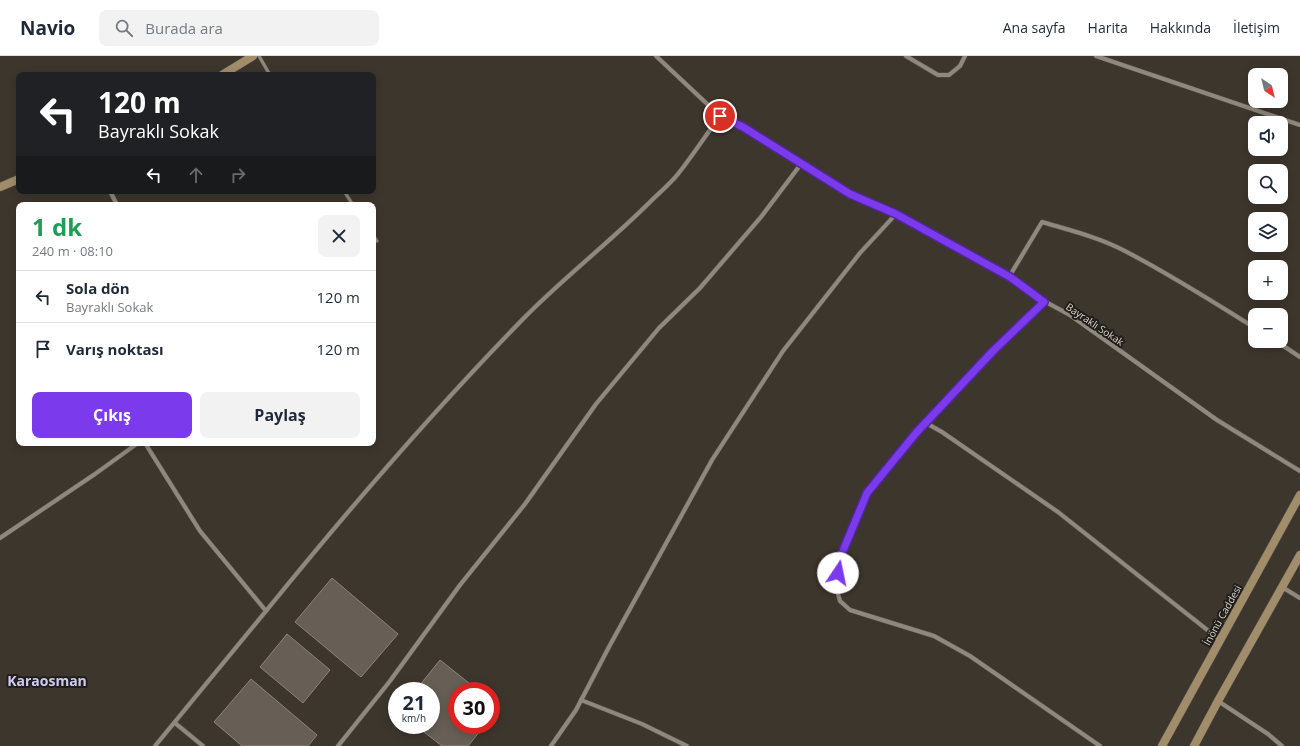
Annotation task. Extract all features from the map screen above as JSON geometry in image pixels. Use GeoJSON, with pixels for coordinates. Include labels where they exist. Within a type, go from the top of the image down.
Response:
{"type":"FeatureCollection","features":[{"type":"Feature","properties":{"kind":"main road"},"geometry":{"type":"LineString","coordinates":[[227,72],[253,56]]}},
{"type":"Feature","properties":{"kind":"main road"},"geometry":{"type":"LineString","coordinates":[[0,187],[16,180]]}},
{"type":"Feature","properties":{"kind":"main road","name":"İnönü Caddesi"},"geometry":{"type":"LineString","coordinates":[[1162,746],[1300,495]]}},
{"type":"Feature","properties":{"kind":"main road"},"geometry":{"type":"LineString","coordinates":[[1194,746],[1300,555]]}},
{"type":"Feature","properties":{"kind":"street","name":"Bayraklı Sokak"},"geometry":{"type":"LineString","coordinates":[[656,56],[720,116],[743,127],[850,194],[896,214],[1010,277],[1044,302],[1070,314],[1217,420],[1300,471]]}},
{"type":"Feature","properties":{"kind":"street"},"geometry":{"type":"LineString","coordinates":[[906,56],[938,75],[949,76],[960,66],[965,56]]}},
{"type":"Feature","properties":{"kind":"street"},"geometry":{"type":"LineString","coordinates":[[1096,56],[1300,125]]}},
{"type":"Feature","properties":{"kind":"street"},"geometry":{"type":"LineString","coordinates":[[155,746],[380,473],[479,365],[549,294],[628,224],[678,174],[720,116]]}},
{"type":"Feature","properties":{"kind":"street"},"geometry":{"type":"LineString","coordinates":[[338,746],[390,681],[460,584],[525,504],[596,404],[659,328],[700,288],[761,217],[801,164]]}},
{"type":"Feature","properties":{"kind":"street"},"geometry":{"type":"LineString","coordinates":[[551,746],[576,710],[613,638],[712,460],[783,351],[860,253],[896,214]]}},
{"type":"Feature","properties":{"kind":"street"},"geometry":{"type":"LineString","coordinates":[[1010,277],[1042,222],[1077,232],[1122,250],[1209,298],[1248,323]]}},
{"type":"Feature","properties":{"kind":"street"},"geometry":{"type":"LineString","coordinates":[[1044,302],[993,351],[926,423],[867,493],[840,558],[836,587],[840,601],[850,610],[934,636],[970,656],[1100,746]]}},
{"type":"Feature","properties":{"kind":"street"},"geometry":{"type":"LineString","coordinates":[[1286,348],[1300,357]]}},
{"type":"Feature","properties":{"kind":"street"},"geometry":{"type":"LineString","coordinates":[[926,423],[942,432],[1058,512],[1220,640]]}},
{"type":"Feature","properties":{"kind":"street"},"geometry":{"type":"LineString","coordinates":[[0,538],[134,446]]}},
{"type":"Feature","properties":{"kind":"street"},"geometry":{"type":"LineString","coordinates":[[147,446],[200,531],[266,611]]}},
{"type":"Feature","properties":{"kind":"street"},"geometry":{"type":"LineString","coordinates":[[1282,587],[1300,598]]}},
{"type":"Feature","properties":{"kind":"street"},"geometry":{"type":"LineString","coordinates":[[581,700],[642,724],[684,745]]}},
{"type":"Feature","properties":{"kind":"street"},"geometry":{"type":"LineString","coordinates":[[1218,701],[1268,734],[1282,746]]}},
{"type":"Feature","properties":{"kind":"street"},"geometry":{"type":"LineString","coordinates":[[175,723],[203,746]]}},
{"type":"Feature","properties":{"kind":"lane"},"geometry":{"type":"LineString","coordinates":[[259,56],[268,72]]}},
{"type":"Feature","properties":{"kind":"building"},"geometry":{"type":"Polygon","coordinates":[[[332,578],[398,634],[361,677],[295,622],[332,578]]]}},
{"type":"Feature","properties":{"kind":"building"},"geometry":{"type":"Polygon","coordinates":[[[287,634],[330,670],[303,703],[260,667],[287,634]]]}},
{"type":"Feature","properties":{"kind":"building"},"geometry":{"type":"Polygon","coordinates":[[[440,660],[468,682],[448,682],[448,734],[478,734],[468,746],[442,746],[427,734],[440,734],[440,682],[422,682],[440,660]]]}},
{"type":"Feature","properties":{"kind":"building"},"geometry":{"type":"Polygon","coordinates":[[[251,679],[317,735],[308,746],[242,746],[214,722],[251,679]]]}},
{"type":"Feature","properties":{"kind":"district","name":"Karaosman"},"geometry":{"type":"Point","coordinates":[47,680]}},
{"type":"Feature","properties":{"kind":"route"},"geometry":{"type":"LineString","coordinates":[[720,116],[743,127],[850,194],[896,214],[1010,277],[1044,302],[993,351],[916,433],[867,493],[840,558],[838,573]]}}]}
